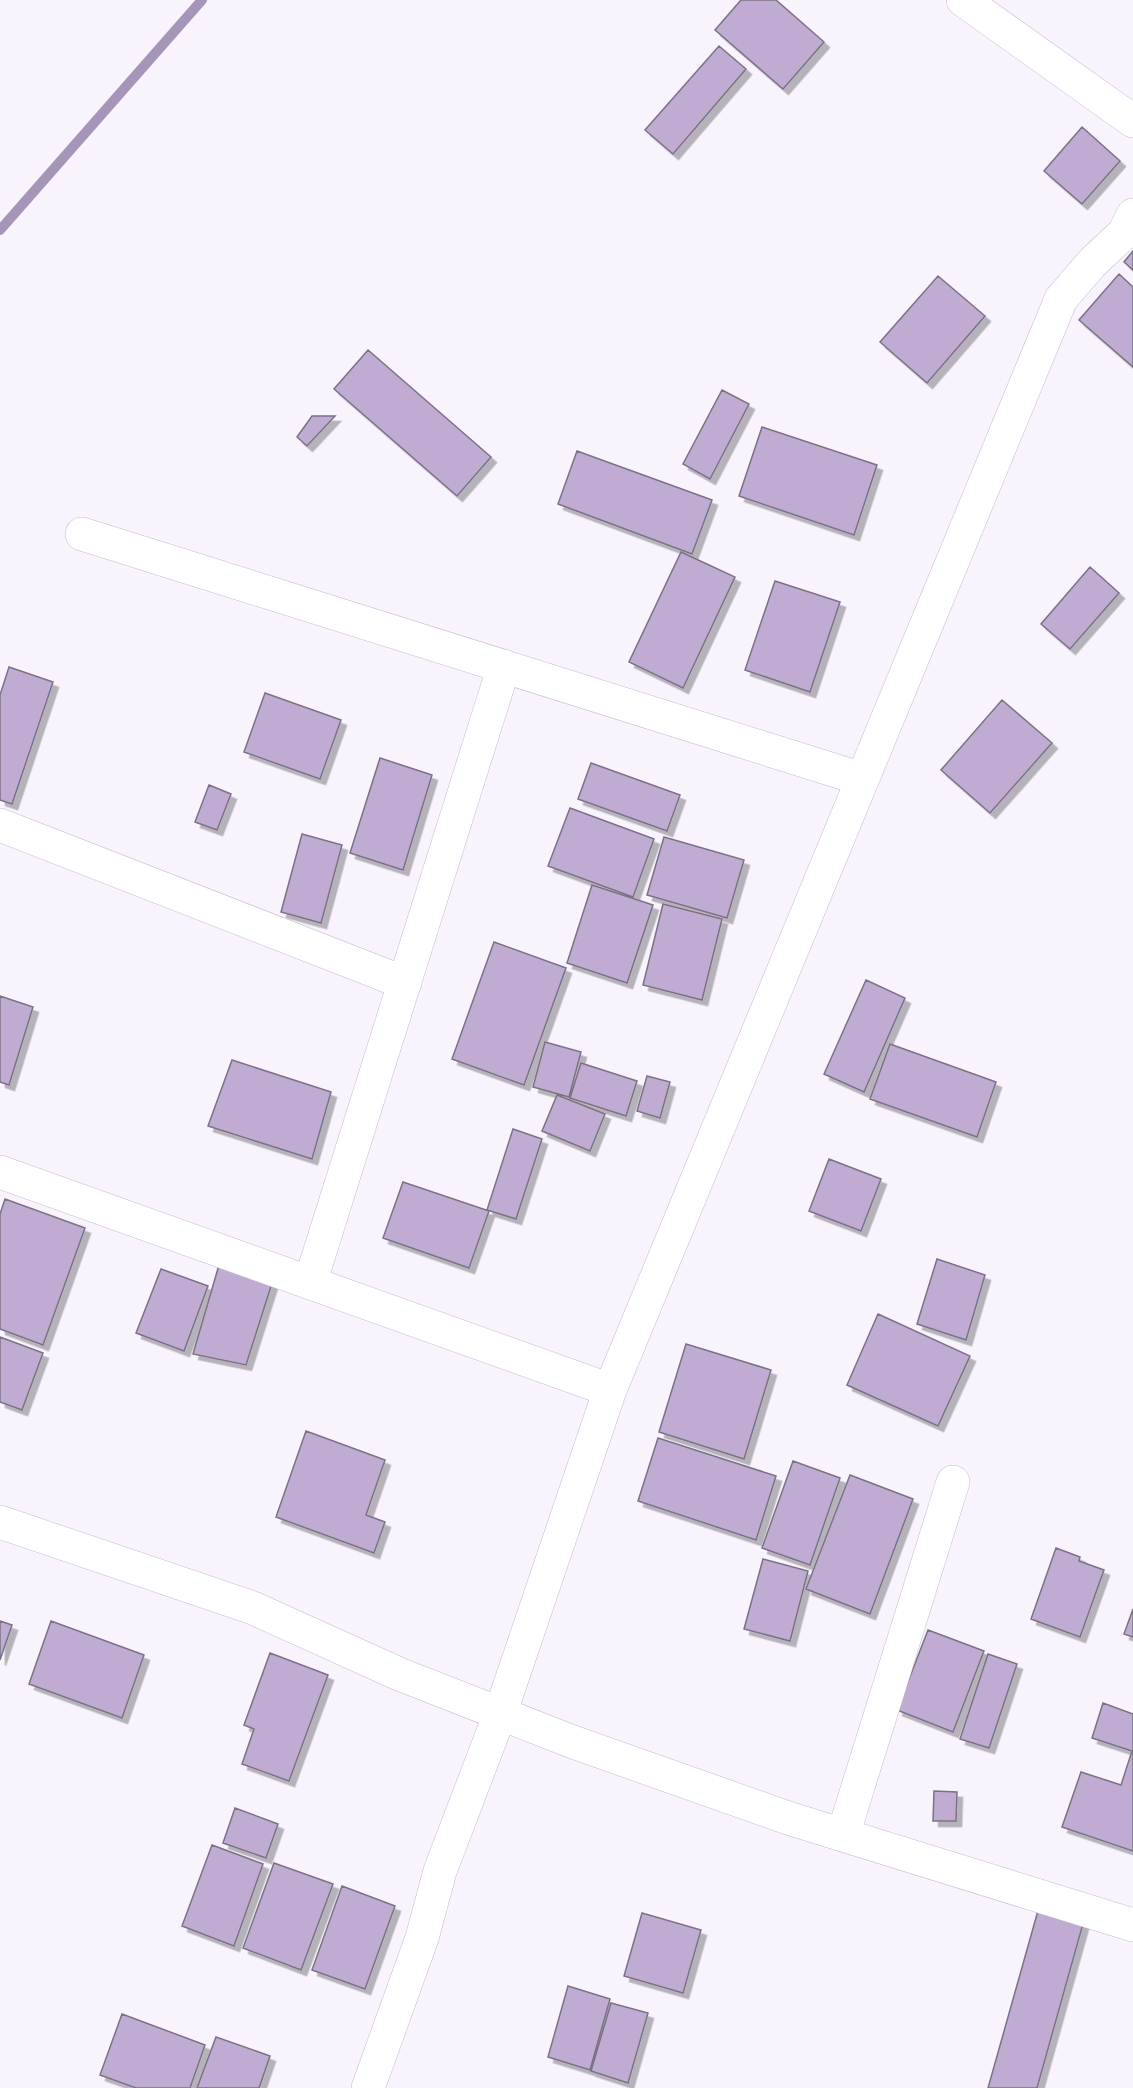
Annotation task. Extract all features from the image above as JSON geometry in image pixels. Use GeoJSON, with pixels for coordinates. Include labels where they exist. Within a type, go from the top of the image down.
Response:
{"type":"FeatureCollection","features":[{"type":"Feature","properties":{"kind":"street"},"geometry":{"type":"LineString","coordinates":[[963,0],[1133,121]]}},
{"type":"Feature","properties":{"kind":"street"},"geometry":{"type":"LineString","coordinates":[[368,2088],[422,1938],[440,1871],[500,1714],[610,1390],[1061,299],[1124,233],[1133,215]]}},
{"type":"Feature","properties":{"kind":"street"},"geometry":{"type":"LineString","coordinates":[[82,534],[862,779]]}},
{"type":"Feature","properties":{"kind":"street"},"geometry":{"type":"LineString","coordinates":[[310,1283],[504,666]]}},
{"type":"Feature","properties":{"kind":"street"},"geometry":{"type":"LineString","coordinates":[[0,825],[405,983]]}},
{"type":"Feature","properties":{"kind":"street"},"geometry":{"type":"LineString","coordinates":[[0,1172],[610,1390]]}},
{"type":"Feature","properties":{"kind":"street"},"geometry":{"type":"LineString","coordinates":[[843,1835],[954,1482]]}},
{"type":"Feature","properties":{"kind":"street"},"geometry":{"type":"LineString","coordinates":[[0,1522],[253,1608],[399,1674],[595,1750],[776,1814],[1133,1925]]}},
{"type":"Feature","properties":{"kind":"building"},"geometry":{"type":"Polygon","coordinates":[[[741,0],[776,0],[824,42],[783,89],[715,30],[741,0]]]}},
{"type":"Feature","properties":{"kind":"building"},"geometry":{"type":"Polygon","coordinates":[[[719,46],[746,69],[673,154],[645,130],[719,46]]]}},
{"type":"Feature","properties":{"kind":"building"},"geometry":{"type":"Polygon","coordinates":[[[1082,127],[1120,161],[1082,204],[1044,171],[1082,127]]]}},
{"type":"Feature","properties":{"kind":"building"},"geometry":{"type":"Polygon","coordinates":[[[1133,251],[1133,270],[1124,262],[1133,251]]]}},
{"type":"Feature","properties":{"kind":"building"},"geometry":{"type":"Polygon","coordinates":[[[1119,274],[1133,287],[1133,367],[1079,320],[1119,274]]]}},
{"type":"Feature","properties":{"kind":"building"},"geometry":{"type":"Polygon","coordinates":[[[938,276],[985,316],[927,383],[880,342],[938,276]]]}},
{"type":"Feature","properties":{"kind":"building"},"geometry":{"type":"Polygon","coordinates":[[[368,350],[491,457],[457,496],[334,389],[368,350]]]}},
{"type":"Feature","properties":{"kind":"building"},"geometry":{"type":"Polygon","coordinates":[[[722,390],[749,404],[710,479],[683,464],[722,390]]]}},
{"type":"Feature","properties":{"kind":"building"},"geometry":{"type":"Polygon","coordinates":[[[312,416],[335,416],[307,446],[297,437],[312,416]]]}},
{"type":"Feature","properties":{"kind":"building"},"geometry":{"type":"Polygon","coordinates":[[[762,427],[877,465],[854,535],[739,496],[762,427]]]}},
{"type":"Feature","properties":{"kind":"building"},"geometry":{"type":"Polygon","coordinates":[[[577,451],[712,500],[692,554],[558,504],[577,451]]]}},
{"type":"Feature","properties":{"kind":"building"},"geometry":{"type":"Polygon","coordinates":[[[681,552],[735,577],[683,688],[629,662],[681,552]]]}},
{"type":"Feature","properties":{"kind":"building"},"geometry":{"type":"Polygon","coordinates":[[[1090,567],[1119,593],[1070,649],[1041,624],[1090,567]]]}},
{"type":"Feature","properties":{"kind":"building"},"geometry":{"type":"Polygon","coordinates":[[[775,581],[840,602],[810,692],[745,670],[775,581]]]}},
{"type":"Feature","properties":{"kind":"building"},"geometry":{"type":"Polygon","coordinates":[[[9,667],[53,682],[12,804],[0,800],[0,695],[9,667]]]}},
{"type":"Feature","properties":{"kind":"building"},"geometry":{"type":"Polygon","coordinates":[[[265,693],[341,720],[320,779],[244,752],[265,693]]]}},
{"type":"Feature","properties":{"kind":"building"},"geometry":{"type":"Polygon","coordinates":[[[1002,700],[1052,743],[990,813],[941,770],[1002,700]]]}},
{"type":"Feature","properties":{"kind":"building"},"geometry":{"type":"Polygon","coordinates":[[[380,758],[432,775],[403,870],[350,853],[380,758]]]}},
{"type":"Feature","properties":{"kind":"building"},"geometry":{"type":"Polygon","coordinates":[[[591,763],[680,795],[667,831],[578,799],[591,763]]]}},
{"type":"Feature","properties":{"kind":"building"},"geometry":{"type":"Polygon","coordinates":[[[209,785],[231,794],[217,830],[195,822],[209,785]]]}},
{"type":"Feature","properties":{"kind":"building"},"geometry":{"type":"Polygon","coordinates":[[[570,808],[654,839],[633,897],[548,866],[570,808]]]}},
{"type":"Feature","properties":{"kind":"building"},"geometry":{"type":"Polygon","coordinates":[[[302,834],[342,845],[321,923],[281,912],[302,834]]]}},
{"type":"Feature","properties":{"kind":"building"},"geometry":{"type":"Polygon","coordinates":[[[664,837],[744,860],[727,918],[647,895],[664,837]]]}},
{"type":"Feature","properties":{"kind":"building"},"geometry":{"type":"Polygon","coordinates":[[[592,885],[653,905],[627,983],[567,963],[592,885]]]}},
{"type":"Feature","properties":{"kind":"building"},"geometry":{"type":"Polygon","coordinates":[[[663,904],[722,919],[702,1000],[643,985],[663,904]]]}},
{"type":"Feature","properties":{"kind":"building"},"geometry":{"type":"Polygon","coordinates":[[[494,942],[566,968],[524,1085],[452,1059],[494,942]]]}},
{"type":"Feature","properties":{"kind":"building"},"geometry":{"type":"Polygon","coordinates":[[[866,980],[905,998],[864,1092],[824,1074],[866,980]]]}},
{"type":"Feature","properties":{"kind":"building"},"geometry":{"type":"Polygon","coordinates":[[[0,996],[33,1007],[9,1085],[0,1082],[0,996]]]}},
{"type":"Feature","properties":{"kind":"building"},"geometry":{"type":"Polygon","coordinates":[[[545,1042],[581,1052],[569,1097],[533,1087],[545,1042]]]}},
{"type":"Feature","properties":{"kind":"building"},"geometry":{"type":"Polygon","coordinates":[[[890,1044],[996,1082],[977,1137],[870,1099],[890,1044]]]}},
{"type":"Feature","properties":{"kind":"building"},"geometry":{"type":"Polygon","coordinates":[[[232,1060],[331,1092],[312,1159],[208,1126],[232,1060]]]}},
{"type":"Feature","properties":{"kind":"building"},"geometry":{"type":"Polygon","coordinates":[[[581,1063],[637,1081],[626,1116],[570,1098],[581,1063]]]}},
{"type":"Feature","properties":{"kind":"building"},"geometry":{"type":"Polygon","coordinates":[[[647,1076],[670,1082],[660,1118],[637,1111],[647,1076]]]}},
{"type":"Feature","properties":{"kind":"building"},"geometry":{"type":"Polygon","coordinates":[[[557,1095],[605,1114],[590,1151],[542,1131],[557,1095]]]}},
{"type":"Feature","properties":{"kind":"building"},"geometry":{"type":"Polygon","coordinates":[[[513,1129],[542,1139],[516,1219],[487,1210],[513,1129]]]}},
{"type":"Feature","properties":{"kind":"building"},"geometry":{"type":"Polygon","coordinates":[[[829,1159],[881,1179],[861,1231],[809,1211],[829,1159]]]}},
{"type":"Feature","properties":{"kind":"building"},"geometry":{"type":"Polygon","coordinates":[[[403,1182],[489,1211],[469,1268],[383,1238],[403,1182]]]}},
{"type":"Feature","properties":{"kind":"building"},"geometry":{"type":"Polygon","coordinates":[[[5,1199],[85,1228],[43,1345],[0,1329],[0,1214],[5,1199]]]}},
{"type":"Feature","properties":{"kind":"building"},"geometry":{"type":"Polygon","coordinates":[[[937,1259],[985,1275],[966,1340],[917,1324],[937,1259]]]}},
{"type":"Feature","properties":{"kind":"building"},"geometry":{"type":"Polygon","coordinates":[[[219,1265],[273,1280],[246,1365],[193,1354],[219,1265]]]}},
{"type":"Feature","properties":{"kind":"building"},"geometry":{"type":"Polygon","coordinates":[[[161,1269],[208,1286],[184,1351],[136,1333],[161,1269]]]}},
{"type":"Feature","properties":{"kind":"building"},"geometry":{"type":"Polygon","coordinates":[[[878,1314],[970,1356],[938,1426],[847,1385],[878,1314]]]}},
{"type":"Feature","properties":{"kind":"building"},"geometry":{"type":"Polygon","coordinates":[[[0,1337],[43,1353],[22,1410],[0,1402],[0,1337]]]}},
{"type":"Feature","properties":{"kind":"building"},"geometry":{"type":"Polygon","coordinates":[[[686,1344],[771,1370],[744,1459],[659,1432],[686,1344]]]}},
{"type":"Feature","properties":{"kind":"building"},"geometry":{"type":"Polygon","coordinates":[[[306,1431],[385,1460],[366,1515],[385,1522],[374,1553],[276,1517],[306,1431]]]}},
{"type":"Feature","properties":{"kind":"building"},"geometry":{"type":"Polygon","coordinates":[[[658,1438],[776,1476],[756,1540],[638,1501],[658,1438]]]}},
{"type":"Feature","properties":{"kind":"building"},"geometry":{"type":"Polygon","coordinates":[[[793,1461],[840,1478],[810,1565],[762,1548],[793,1461]]]}},
{"type":"Feature","properties":{"kind":"building"},"geometry":{"type":"Polygon","coordinates":[[[850,1475],[913,1499],[870,1614],[806,1589],[850,1475]]]}},
{"type":"Feature","properties":{"kind":"building"},"geometry":{"type":"Polygon","coordinates":[[[1056,1548],[1080,1557],[1079,1561],[1104,1570],[1080,1637],[1031,1619],[1056,1548]]]}},
{"type":"Feature","properties":{"kind":"building"},"geometry":{"type":"Polygon","coordinates":[[[763,1559],[808,1571],[790,1641],[744,1629],[763,1559]]]}},
{"type":"Feature","properties":{"kind":"building"},"geometry":{"type":"Polygon","coordinates":[[[1133,1609],[1133,1637],[1124,1634],[1133,1609]]]}},
{"type":"Feature","properties":{"kind":"building"},"geometry":{"type":"Polygon","coordinates":[[[0,1621],[12,1625],[0,1660],[0,1621]]]}},
{"type":"Feature","properties":{"kind":"building"},"geometry":{"type":"Polygon","coordinates":[[[51,1621],[144,1655],[122,1718],[29,1684],[51,1621]]]}},
{"type":"Feature","properties":{"kind":"building"},"geometry":{"type":"Polygon","coordinates":[[[928,1630],[984,1651],[953,1732],[897,1710],[928,1630]]]}},
{"type":"Feature","properties":{"kind":"building"},"geometry":{"type":"Polygon","coordinates":[[[270,1653],[328,1675],[289,1781],[242,1764],[254,1729],[244,1725],[270,1653]]]}},
{"type":"Feature","properties":{"kind":"building"},"geometry":{"type":"Polygon","coordinates":[[[988,1654],[1017,1664],[989,1748],[960,1739],[988,1654]]]}},
{"type":"Feature","properties":{"kind":"building"},"geometry":{"type":"Polygon","coordinates":[[[1103,1703],[1133,1714],[1133,1851],[1062,1827],[1081,1772],[1121,1785],[1132,1751],[1092,1738],[1103,1703]]]}},
{"type":"Feature","properties":{"kind":"building"},"geometry":{"type":"Polygon","coordinates":[[[934,1791],[957,1792],[956,1821],[933,1821],[934,1791]]]}},
{"type":"Feature","properties":{"kind":"building"},"geometry":{"type":"Polygon","coordinates":[[[235,1808],[278,1824],[266,1858],[223,1843],[235,1808]]]}},
{"type":"Feature","properties":{"kind":"building"},"geometry":{"type":"Polygon","coordinates":[[[212,1845],[263,1864],[234,1946],[182,1926],[212,1845]]]}},
{"type":"Feature","properties":{"kind":"building"},"geometry":{"type":"Polygon","coordinates":[[[274,1863],[333,1884],[301,1970],[243,1948],[274,1863]]]}},
{"type":"Feature","properties":{"kind":"building"},"geometry":{"type":"Polygon","coordinates":[[[342,1886],[395,1906],[365,1989],[312,1970],[342,1886]]]}},
{"type":"Feature","properties":{"kind":"building"},"geometry":{"type":"Polygon","coordinates":[[[1041,1900],[1086,1913],[1037,2088],[988,2088],[1041,1900]]]}},
{"type":"Feature","properties":{"kind":"building"},"geometry":{"type":"Polygon","coordinates":[[[642,1913],[701,1930],[683,1993],[624,1976],[642,1913]]]}},
{"type":"Feature","properties":{"kind":"building"},"geometry":{"type":"Polygon","coordinates":[[[568,1986],[610,1999],[590,2070],[548,2057],[568,1986]]]}},
{"type":"Feature","properties":{"kind":"building"},"geometry":{"type":"Polygon","coordinates":[[[611,2003],[648,2013],[628,2083],[591,2071],[611,2003]]]}},
{"type":"Feature","properties":{"kind":"building"},"geometry":{"type":"Polygon","coordinates":[[[122,2014],[205,2045],[190,2088],[136,2088],[100,2075],[122,2014]]]}},
{"type":"Feature","properties":{"kind":"building"},"geometry":{"type":"Polygon","coordinates":[[[216,2037],[270,2056],[259,2088],[197,2088],[216,2037]]]}},
{"type":"Feature","properties":{"kind":"waterway"},"geometry":{"type":"LineString","coordinates":[[0,230],[202,0]]}}]}
